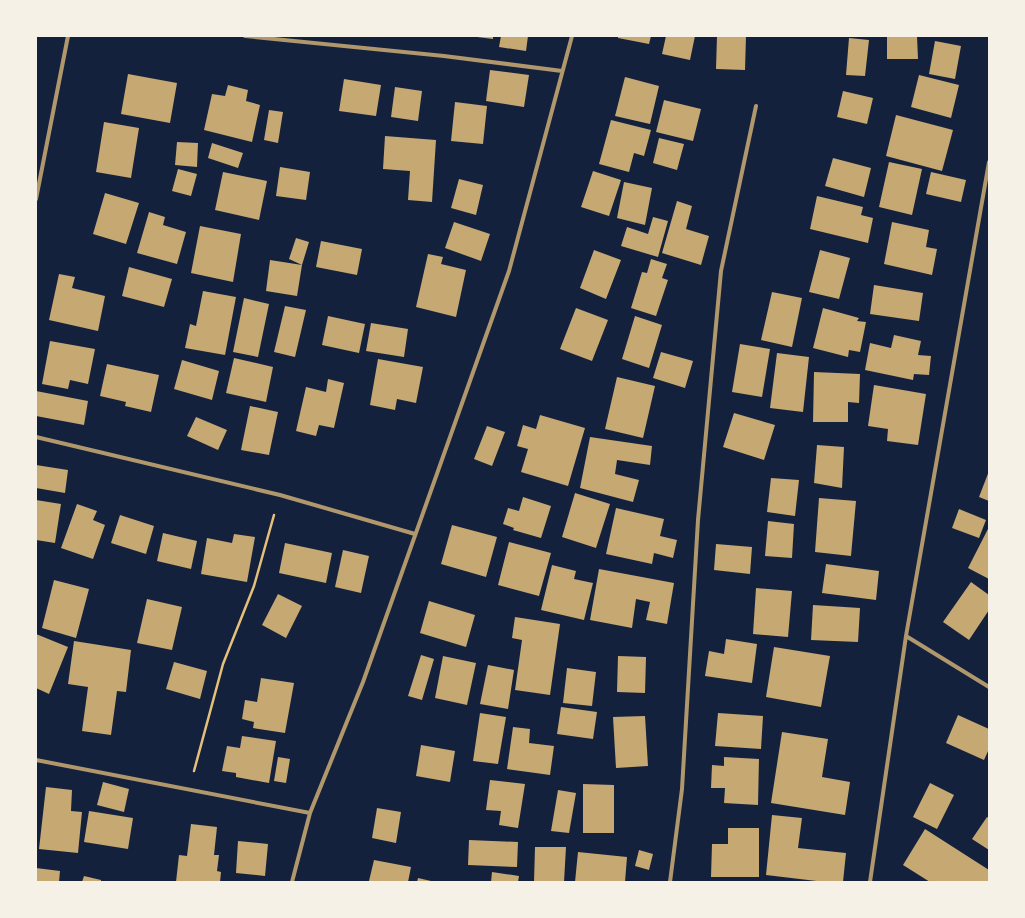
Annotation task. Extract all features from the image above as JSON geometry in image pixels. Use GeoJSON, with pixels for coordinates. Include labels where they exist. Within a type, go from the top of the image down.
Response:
{"type":"FeatureCollection","features":[{"type":"Feature","properties":{"kind":"street"},"geometry":{"type":"LineString","coordinates":[[36,199],[68,36]]}},
{"type":"Feature","properties":{"kind":"street"},"geometry":{"type":"LineString","coordinates":[[245,36],[444,56],[562,72]]}},
{"type":"Feature","properties":{"kind":"street"},"geometry":{"type":"LineString","coordinates":[[292,882],[310,813],[363,682],[509,270],[572,36]]}},
{"type":"Feature","properties":{"kind":"street"},"geometry":{"type":"LineString","coordinates":[[670,882],[682,789],[698,520],[721,271],[756,106]]}},
{"type":"Feature","properties":{"kind":"street"},"geometry":{"type":"LineString","coordinates":[[870,882],[906,636],[989,162]]}},
{"type":"Feature","properties":{"kind":"street"},"geometry":{"type":"LineString","coordinates":[[36,438],[280,495],[415,534]]}},
{"type":"Feature","properties":{"kind":"street"},"geometry":{"type":"LineString","coordinates":[[906,636],[989,687]]}},
{"type":"Feature","properties":{"kind":"street"},"geometry":{"type":"LineString","coordinates":[[36,760],[310,813]]}},
{"type":"Feature","properties":{"kind":"path"},"geometry":{"type":"LineString","coordinates":[[189,790],[223,664],[254,586],[280,495]]}},
{"type":"Feature","properties":{"kind":"building"},"geometry":{"type":"Polygon","coordinates":[[[469,36],[493,36],[493,39],[469,36]]]}},
{"type":"Feature","properties":{"kind":"building"},"geometry":{"type":"Polygon","coordinates":[[[501,36],[528,36],[526,51],[499,47],[501,36]]]}},
{"type":"Feature","properties":{"kind":"building"},"geometry":{"type":"Polygon","coordinates":[[[618,36],[651,36],[649,44],[618,38],[618,36]]]}},
{"type":"Feature","properties":{"kind":"building"},"geometry":{"type":"Polygon","coordinates":[[[666,36],[695,36],[690,60],[662,54],[666,36]]]}},
{"type":"Feature","properties":{"kind":"building"},"geometry":{"type":"Polygon","coordinates":[[[717,36],[746,36],[745,70],[716,69],[717,36]]]}},
{"type":"Feature","properties":{"kind":"building"},"geometry":{"type":"Polygon","coordinates":[[[887,36],[917,36],[918,59],[887,59],[887,36]]]}},
{"type":"Feature","properties":{"kind":"building"},"geometry":{"type":"Polygon","coordinates":[[[849,38],[869,40],[865,76],[846,75],[849,38]]]}},
{"type":"Feature","properties":{"kind":"building"},"geometry":{"type":"Polygon","coordinates":[[[935,41],[961,46],[955,79],[929,74],[935,41]]]}},
{"type":"Feature","properties":{"kind":"building"},"geometry":{"type":"Polygon","coordinates":[[[490,70],[529,75],[524,107],[486,101],[490,70]]]}},
{"type":"Feature","properties":{"kind":"building"},"geometry":{"type":"Polygon","coordinates":[[[128,74],[177,83],[170,123],[121,114],[128,74]]]}},
{"type":"Feature","properties":{"kind":"building"},"geometry":{"type":"Polygon","coordinates":[[[919,75],[959,85],[951,118],[911,107],[919,75]]]}},
{"type":"Feature","properties":{"kind":"building"},"geometry":{"type":"Polygon","coordinates":[[[625,77],[659,86],[650,124],[615,116],[625,77]]]}},
{"type":"Feature","properties":{"kind":"building"},"geometry":{"type":"Polygon","coordinates":[[[344,79],[381,85],[376,116],[339,111],[344,79]]]}},
{"type":"Feature","properties":{"kind":"building"},"geometry":{"type":"Polygon","coordinates":[[[228,85],[248,90],[246,101],[260,105],[252,142],[204,130],[212,94],[225,96],[228,85]]]}},
{"type":"Feature","properties":{"kind":"building"},"geometry":{"type":"Polygon","coordinates":[[[395,87],[422,91],[418,121],[391,117],[395,87]]]}},
{"type":"Feature","properties":{"kind":"building"},"geometry":{"type":"Polygon","coordinates":[[[843,91],[873,98],[867,124],[837,117],[843,91]]]}},
{"type":"Feature","properties":{"kind":"building"},"geometry":{"type":"Polygon","coordinates":[[[664,100],[701,109],[693,141],[656,132],[664,100]]]}},
{"type":"Feature","properties":{"kind":"building"},"geometry":{"type":"Polygon","coordinates":[[[455,102],[487,106],[483,144],[451,141],[455,102]]]}},
{"type":"Feature","properties":{"kind":"building"},"geometry":{"type":"Polygon","coordinates":[[[269,110],[283,112],[278,143],[264,140],[269,110]]]}},
{"type":"Feature","properties":{"kind":"building"},"geometry":{"type":"Polygon","coordinates":[[[896,115],[953,130],[942,171],[886,156],[896,115]]]}},
{"type":"Feature","properties":{"kind":"building"},"geometry":{"type":"Polygon","coordinates":[[[611,120],[651,130],[644,156],[634,153],[629,172],[599,164],[611,120]]]}},
{"type":"Feature","properties":{"kind":"building"},"geometry":{"type":"Polygon","coordinates":[[[104,122],[139,128],[131,178],[96,172],[104,122]]]}},
{"type":"Feature","properties":{"kind":"building"},"geometry":{"type":"Polygon","coordinates":[[[385,136],[436,140],[432,202],[408,200],[410,171],[383,169],[385,136]]]}},
{"type":"Feature","properties":{"kind":"building"},"geometry":{"type":"Polygon","coordinates":[[[659,138],[684,144],[677,170],[653,163],[659,138]]]}},
{"type":"Feature","properties":{"kind":"building"},"geometry":{"type":"Polygon","coordinates":[[[177,142],[198,143],[197,167],[175,165],[177,142]]]}},
{"type":"Feature","properties":{"kind":"building"},"geometry":{"type":"Polygon","coordinates":[[[212,143],[243,153],[238,168],[208,158],[212,143]]]}},
{"type":"Feature","properties":{"kind":"building"},"geometry":{"type":"Polygon","coordinates":[[[833,158],[871,168],[864,197],[825,186],[833,158]]]}},
{"type":"Feature","properties":{"kind":"building"},"geometry":{"type":"Polygon","coordinates":[[[889,162],[922,169],[912,215],[879,207],[889,162]]]}},
{"type":"Feature","properties":{"kind":"building"},"geometry":{"type":"Polygon","coordinates":[[[280,167],[310,172],[306,200],[276,196],[280,167]]]}},
{"type":"Feature","properties":{"kind":"building"},"geometry":{"type":"Polygon","coordinates":[[[178,169],[197,174],[191,196],[172,191],[178,169]]]}},
{"type":"Feature","properties":{"kind":"building"},"geometry":{"type":"Polygon","coordinates":[[[593,171],[621,180],[609,216],[581,207],[593,171]]]}},
{"type":"Feature","properties":{"kind":"building"},"geometry":{"type":"Polygon","coordinates":[[[223,172],[267,181],[259,220],[215,210],[223,172]]]}},
{"type":"Feature","properties":{"kind":"building"},"geometry":{"type":"Polygon","coordinates":[[[931,172],[966,180],[961,202],[926,194],[931,172]]]}},
{"type":"Feature","properties":{"kind":"building"},"geometry":{"type":"Polygon","coordinates":[[[459,179],[483,185],[476,215],[451,208],[459,179]]]}},
{"type":"Feature","properties":{"kind":"building"},"geometry":{"type":"Polygon","coordinates":[[[624,182],[652,188],[645,225],[617,218],[624,182]]]}},
{"type":"Feature","properties":{"kind":"building"},"geometry":{"type":"Polygon","coordinates":[[[105,193],[139,203],[126,244],[93,234],[105,193]]]}},
{"type":"Feature","properties":{"kind":"building"},"geometry":{"type":"Polygon","coordinates":[[[817,196],[863,207],[861,215],[873,218],[868,243],[810,229],[817,196]]]}},
{"type":"Feature","properties":{"kind":"building"},"geometry":{"type":"Polygon","coordinates":[[[677,201],[692,206],[686,229],[709,236],[701,265],[662,253],[677,201]]]}},
{"type":"Feature","properties":{"kind":"building"},"geometry":{"type":"Polygon","coordinates":[[[149,212],[165,217],[163,225],[186,232],[177,264],[137,253],[149,212]]]}},
{"type":"Feature","properties":{"kind":"building"},"geometry":{"type":"Polygon","coordinates":[[[653,217],[668,221],[658,257],[621,246],[627,227],[648,234],[653,217]]]}},
{"type":"Feature","properties":{"kind":"building"},"geometry":{"type":"Polygon","coordinates":[[[454,222],[490,234],[481,261],[445,248],[454,222]]]}},
{"type":"Feature","properties":{"kind":"building"},"geometry":{"type":"Polygon","coordinates":[[[892,222],[929,230],[926,247],[937,249],[932,275],[884,264],[892,222]]]}},
{"type":"Feature","properties":{"kind":"building"},"geometry":{"type":"Polygon","coordinates":[[[200,226],[241,234],[233,282],[191,273],[200,226]]]}},
{"type":"Feature","properties":{"kind":"building"},"geometry":{"type":"Polygon","coordinates":[[[296,238],[309,242],[302,265],[289,259],[296,238]]]}},
{"type":"Feature","properties":{"kind":"building"},"geometry":{"type":"Polygon","coordinates":[[[321,241],[362,249],[357,275],[316,267],[321,241]]]}},
{"type":"Feature","properties":{"kind":"building"},"geometry":{"type":"Polygon","coordinates":[[[594,250],[621,260],[606,299],[580,288],[594,250]]]}},
{"type":"Feature","properties":{"kind":"building"},"geometry":{"type":"Polygon","coordinates":[[[820,250],[850,258],[839,299],[809,292],[820,250]]]}},
{"type":"Feature","properties":{"kind":"building"},"geometry":{"type":"Polygon","coordinates":[[[428,254],[443,257],[441,264],[466,270],[456,317],[416,307],[428,254]]]}},
{"type":"Feature","properties":{"kind":"building"},"geometry":{"type":"Polygon","coordinates":[[[651,259],[667,264],[662,278],[668,280],[656,316],[631,308],[642,272],[647,273],[651,259]]]}},
{"type":"Feature","properties":{"kind":"building"},"geometry":{"type":"Polygon","coordinates":[[[270,260],[302,265],[297,296],[266,291],[270,260]]]}},
{"type":"Feature","properties":{"kind":"building"},"geometry":{"type":"Polygon","coordinates":[[[129,267],[172,279],[164,307],[122,296],[129,267]]]}},
{"type":"Feature","properties":{"kind":"building"},"geometry":{"type":"Polygon","coordinates":[[[59,274],[75,277],[72,288],[105,296],[98,331],[49,320],[59,274]]]}},
{"type":"Feature","properties":{"kind":"building"},"geometry":{"type":"Polygon","coordinates":[[[874,285],[923,293],[919,321],[870,314],[874,285]]]}},
{"type":"Feature","properties":{"kind":"building"},"geometry":{"type":"Polygon","coordinates":[[[203,291],[236,297],[225,355],[185,348],[190,324],[196,326],[203,291]]]}},
{"type":"Feature","properties":{"kind":"building"},"geometry":{"type":"Polygon","coordinates":[[[772,292],[802,298],[792,347],[761,340],[772,292]]]}},
{"type":"Feature","properties":{"kind":"building"},"geometry":{"type":"Polygon","coordinates":[[[244,298],[269,304],[258,357],[233,352],[244,298]]]}},
{"type":"Feature","properties":{"kind":"building"},"geometry":{"type":"Polygon","coordinates":[[[285,306],[306,310],[295,357],[274,352],[285,306]]]}},
{"type":"Feature","properties":{"kind":"building"},"geometry":{"type":"Polygon","coordinates":[[[576,308],[608,320],[592,361],[560,349],[576,308]]]}},
{"type":"Feature","properties":{"kind":"building"},"geometry":{"type":"Polygon","coordinates":[[[823,308],[859,318],[857,321],[866,322],[860,352],[849,350],[848,357],[813,348],[823,308]]]}},
{"type":"Feature","properties":{"kind":"building"},"geometry":{"type":"Polygon","coordinates":[[[328,316],[365,324],[359,353],[322,345],[328,316]]]}},
{"type":"Feature","properties":{"kind":"building"},"geometry":{"type":"Polygon","coordinates":[[[635,316],[662,325],[649,368],[622,359],[635,316]]]}},
{"type":"Feature","properties":{"kind":"building"},"geometry":{"type":"Polygon","coordinates":[[[371,323],[408,329],[404,357],[366,351],[371,323]]]}},
{"type":"Feature","properties":{"kind":"building"},"geometry":{"type":"Polygon","coordinates":[[[894,335],[921,341],[918,355],[931,356],[929,375],[914,374],[913,380],[865,370],[870,343],[891,348],[894,335]]]}},
{"type":"Feature","properties":{"kind":"building"},"geometry":{"type":"Polygon","coordinates":[[[50,341],[95,349],[88,384],[70,380],[68,389],[42,384],[50,341]]]}},
{"type":"Feature","properties":{"kind":"building"},"geometry":{"type":"Polygon","coordinates":[[[740,344],[770,349],[762,397],[732,392],[740,344]]]}},
{"type":"Feature","properties":{"kind":"building"},"geometry":{"type":"Polygon","coordinates":[[[661,352],[693,361],[685,388],[653,378],[661,352]]]}},
{"type":"Feature","properties":{"kind":"building"},"geometry":{"type":"Polygon","coordinates":[[[777,353],[809,357],[803,412],[770,408],[777,353]]]}},
{"type":"Feature","properties":{"kind":"building"},"geometry":{"type":"Polygon","coordinates":[[[234,358],[273,367],[266,402],[226,393],[234,358]]]}},
{"type":"Feature","properties":{"kind":"building"},"geometry":{"type":"Polygon","coordinates":[[[378,359],[423,367],[416,403],[397,399],[395,410],[370,405],[378,359]]]}},
{"type":"Feature","properties":{"kind":"building"},"geometry":{"type":"Polygon","coordinates":[[[182,360],[219,371],[212,400],[174,389],[182,360]]]}},
{"type":"Feature","properties":{"kind":"building"},"geometry":{"type":"Polygon","coordinates":[[[107,364],[159,375],[151,412],[125,406],[126,402],[100,396],[107,364]]]}},
{"type":"Feature","properties":{"kind":"building"},"geometry":{"type":"Polygon","coordinates":[[[814,372],[860,374],[859,403],[848,402],[848,422],[813,422],[814,372]]]}},
{"type":"Feature","properties":{"kind":"building"},"geometry":{"type":"Polygon","coordinates":[[[617,377],[655,386],[643,438],[605,429],[617,377]]]}},
{"type":"Feature","properties":{"kind":"building"},"geometry":{"type":"Polygon","coordinates":[[[328,379],[344,383],[334,428],[319,425],[316,436],[296,431],[306,387],[326,392],[328,379]]]}},
{"type":"Feature","properties":{"kind":"building"},"geometry":{"type":"Polygon","coordinates":[[[874,385],[926,394],[918,445],[887,441],[888,429],[868,426],[874,385]]]}},
{"type":"Feature","properties":{"kind":"building"},"geometry":{"type":"Polygon","coordinates":[[[36,391],[88,401],[84,425],[36,416],[36,391]]]}},
{"type":"Feature","properties":{"kind":"building"},"geometry":{"type":"Polygon","coordinates":[[[250,406],[278,412],[269,455],[241,450],[250,406]]]}},
{"type":"Feature","properties":{"kind":"building"},"geometry":{"type":"Polygon","coordinates":[[[734,413],[775,425],[764,460],[723,447],[734,413]]]}},
{"type":"Feature","properties":{"kind":"building"},"geometry":{"type":"Polygon","coordinates":[[[540,415],[585,428],[568,486],[521,472],[528,449],[517,446],[523,425],[536,429],[540,415]]]}},
{"type":"Feature","properties":{"kind":"building"},"geometry":{"type":"Polygon","coordinates":[[[196,417],[227,430],[218,450],[187,436],[196,417]]]}},
{"type":"Feature","properties":{"kind":"building"},"geometry":{"type":"Polygon","coordinates":[[[487,426],[505,432],[492,466],[474,459],[487,426]]]}},
{"type":"Feature","properties":{"kind":"building"},"geometry":{"type":"Polygon","coordinates":[[[590,437],[652,446],[650,465],[617,460],[615,474],[639,480],[633,502],[580,488],[590,437]]]}},
{"type":"Feature","properties":{"kind":"building"},"geometry":{"type":"Polygon","coordinates":[[[817,445],[844,447],[842,488],[814,483],[817,445]]]}},
{"type":"Feature","properties":{"kind":"building"},"geometry":{"type":"Polygon","coordinates":[[[36,465],[68,470],[65,493],[36,488],[36,465]]]}},
{"type":"Feature","properties":{"kind":"building"},"geometry":{"type":"Polygon","coordinates":[[[989,471],[989,501],[979,497],[989,471]]]}},
{"type":"Feature","properties":{"kind":"building"},"geometry":{"type":"Polygon","coordinates":[[[771,478],[799,480],[795,516],[767,512],[771,478]]]}},
{"type":"Feature","properties":{"kind":"building"},"geometry":{"type":"Polygon","coordinates":[[[575,493],[610,504],[596,548],[562,537],[575,493]]]}},
{"type":"Feature","properties":{"kind":"building"},"geometry":{"type":"Polygon","coordinates":[[[523,497],[551,506],[541,538],[513,530],[514,528],[503,524],[508,508],[519,511],[523,497]]]}},
{"type":"Feature","properties":{"kind":"building"},"geometry":{"type":"Polygon","coordinates":[[[819,498],[856,501],[851,556],[815,552],[819,498]]]}},
{"type":"Feature","properties":{"kind":"building"},"geometry":{"type":"Polygon","coordinates":[[[36,500],[61,504],[55,543],[36,540],[36,500]]]}},
{"type":"Feature","properties":{"kind":"building"},"geometry":{"type":"Polygon","coordinates":[[[77,504],[97,511],[93,520],[105,525],[93,559],[61,548],[77,504]]]}},
{"type":"Feature","properties":{"kind":"building"},"geometry":{"type":"Polygon","coordinates":[[[616,508],[664,519],[660,536],[677,540],[673,558],[654,553],[652,564],[606,554],[616,508]]]}},
{"type":"Feature","properties":{"kind":"building"},"geometry":{"type":"Polygon","coordinates":[[[959,509],[986,520],[979,538],[952,528],[959,509]]]}},
{"type":"Feature","properties":{"kind":"building"},"geometry":{"type":"Polygon","coordinates":[[[120,515],[154,526],[146,554],[111,543],[120,515]]]}},
{"type":"Feature","properties":{"kind":"building"},"geometry":{"type":"Polygon","coordinates":[[[768,521],[794,524],[792,558],[765,556],[768,521]]]}},
{"type":"Feature","properties":{"kind":"building"},"geometry":{"type":"Polygon","coordinates":[[[452,525],[497,537],[486,577],[441,564],[452,525]]]}},
{"type":"Feature","properties":{"kind":"building"},"geometry":{"type":"Polygon","coordinates":[[[989,527],[989,579],[968,568],[989,527]]]}},
{"type":"Feature","properties":{"kind":"building"},"geometry":{"type":"Polygon","coordinates":[[[163,533],[197,541],[191,569],[157,561],[163,533]]]}},
{"type":"Feature","properties":{"kind":"building"},"geometry":{"type":"Polygon","coordinates":[[[234,534],[255,537],[247,582],[201,574],[207,538],[232,543],[234,534]]]}},
{"type":"Feature","properties":{"kind":"building"},"geometry":{"type":"Polygon","coordinates":[[[509,542],[551,553],[539,596],[498,585],[509,542]]]}},
{"type":"Feature","properties":{"kind":"building"},"geometry":{"type":"Polygon","coordinates":[[[285,543],[332,553],[326,583],[279,573],[285,543]]]}},
{"type":"Feature","properties":{"kind":"building"},"geometry":{"type":"Polygon","coordinates":[[[716,544],[752,547],[750,574],[714,570],[716,544]]]}},
{"type":"Feature","properties":{"kind":"building"},"geometry":{"type":"Polygon","coordinates":[[[343,550],[369,556],[361,593],[335,587],[343,550]]]}},
{"type":"Feature","properties":{"kind":"building"},"geometry":{"type":"Polygon","coordinates":[[[826,564],[879,571],[876,600],[822,593],[826,564]]]}},
{"type":"Feature","properties":{"kind":"building"},"geometry":{"type":"Polygon","coordinates":[[[552,565],[576,571],[574,579],[593,583],[584,620],[541,610],[552,565]]]}},
{"type":"Feature","properties":{"kind":"building"},"geometry":{"type":"Polygon","coordinates":[[[599,569],[674,583],[667,624],[646,620],[650,602],[636,599],[632,628],[590,620],[599,569]]]}},
{"type":"Feature","properties":{"kind":"building"},"geometry":{"type":"Polygon","coordinates":[[[54,580],[89,589],[76,638],[42,628],[54,580]]]}},
{"type":"Feature","properties":{"kind":"building"},"geometry":{"type":"Polygon","coordinates":[[[971,582],[989,595],[989,610],[969,640],[943,622],[971,582]]]}},
{"type":"Feature","properties":{"kind":"building"},"geometry":{"type":"Polygon","coordinates":[[[756,588],[792,591],[788,637],[753,634],[756,588]]]}},
{"type":"Feature","properties":{"kind":"building"},"geometry":{"type":"Polygon","coordinates":[[[278,594],[302,606],[286,638],[262,625],[278,594]]]}},
{"type":"Feature","properties":{"kind":"building"},"geometry":{"type":"Polygon","coordinates":[[[147,599],[182,607],[172,650],[137,643],[147,599]]]}},
{"type":"Feature","properties":{"kind":"building"},"geometry":{"type":"Polygon","coordinates":[[[429,601],[475,615],[466,647],[420,633],[429,601]]]}},
{"type":"Feature","properties":{"kind":"building"},"geometry":{"type":"Polygon","coordinates":[[[813,605],[860,608],[858,642],[811,640],[813,605]]]}},
{"type":"Feature","properties":{"kind":"building"},"geometry":{"type":"Polygon","coordinates":[[[515,617],[560,624],[550,695],[515,690],[522,640],[512,638],[515,617]]]}},
{"type":"Feature","properties":{"kind":"building"},"geometry":{"type":"Polygon","coordinates":[[[36,634],[68,647],[49,694],[36,688],[36,634]]]}},
{"type":"Feature","properties":{"kind":"building"},"geometry":{"type":"Polygon","coordinates":[[[726,639],[757,644],[752,683],[705,676],[709,651],[724,654],[726,639]]]}},
{"type":"Feature","properties":{"kind":"building"},"geometry":{"type":"Polygon","coordinates":[[[74,641],[131,650],[126,692],[117,691],[111,735],[82,731],[88,687],[68,684],[74,641]]]}},
{"type":"Feature","properties":{"kind":"building"},"geometry":{"type":"Polygon","coordinates":[[[774,647],[830,656],[821,707],[766,697],[774,647]]]}},
{"type":"Feature","properties":{"kind":"building"},"geometry":{"type":"Polygon","coordinates":[[[421,655],[434,659],[422,700],[408,696],[421,655]]]}},
{"type":"Feature","properties":{"kind":"building"},"geometry":{"type":"Polygon","coordinates":[[[443,656],[476,663],[467,705],[435,698],[443,656]]]}},
{"type":"Feature","properties":{"kind":"building"},"geometry":{"type":"Polygon","coordinates":[[[618,656],[646,657],[645,693],[617,692],[618,656]]]}},
{"type":"Feature","properties":{"kind":"building"},"geometry":{"type":"Polygon","coordinates":[[[174,662],[207,671],[200,699],[166,689],[174,662]]]}},
{"type":"Feature","properties":{"kind":"building"},"geometry":{"type":"Polygon","coordinates":[[[488,665],[514,670],[508,709],[480,704],[488,665]]]}},
{"type":"Feature","properties":{"kind":"building"},"geometry":{"type":"Polygon","coordinates":[[[567,668],[596,672],[592,706],[563,703],[567,668]]]}},
{"type":"Feature","properties":{"kind":"building"},"geometry":{"type":"Polygon","coordinates":[[[261,678],[294,683],[285,733],[253,728],[254,722],[242,719],[245,700],[257,702],[261,678]]]}},
{"type":"Feature","properties":{"kind":"building"},"geometry":{"type":"Polygon","coordinates":[[[561,707],[597,712],[593,739],[557,734],[561,707]]]}},
{"type":"Feature","properties":{"kind":"building"},"geometry":{"type":"Polygon","coordinates":[[[480,713],[506,717],[498,764],[473,761],[480,713]]]}},
{"type":"Feature","properties":{"kind":"building"},"geometry":{"type":"Polygon","coordinates":[[[718,713],[763,716],[761,749],[715,746],[718,713]]]}},
{"type":"Feature","properties":{"kind":"building"},"geometry":{"type":"Polygon","coordinates":[[[958,715],[989,729],[989,749],[984,760],[946,743],[958,715]]]}},
{"type":"Feature","properties":{"kind":"building"},"geometry":{"type":"Polygon","coordinates":[[[645,716],[648,766],[616,768],[613,717],[645,716]]]}},
{"type":"Feature","properties":{"kind":"building"},"geometry":{"type":"Polygon","coordinates":[[[513,727],[530,729],[529,743],[554,746],[550,775],[507,769],[513,727]]]}},
{"type":"Feature","properties":{"kind":"building"},"geometry":{"type":"Polygon","coordinates":[[[782,732],[828,739],[822,777],[850,782],[845,815],[771,803],[782,732]]]}},
{"type":"Feature","properties":{"kind":"building"},"geometry":{"type":"Polygon","coordinates":[[[242,736],[276,741],[269,783],[236,777],[236,773],[222,771],[227,746],[240,748],[242,736]]]}},
{"type":"Feature","properties":{"kind":"building"},"geometry":{"type":"Polygon","coordinates":[[[421,745],[455,751],[450,782],[416,776],[421,745]]]}},
{"type":"Feature","properties":{"kind":"building"},"geometry":{"type":"Polygon","coordinates":[[[278,757],[290,759],[286,783],[274,781],[278,757]]]}},
{"type":"Feature","properties":{"kind":"building"},"geometry":{"type":"Polygon","coordinates":[[[724,757],[759,759],[758,805],[724,803],[725,788],[711,788],[712,765],[724,766],[724,757]]]}},
{"type":"Feature","properties":{"kind":"building"},"geometry":{"type":"Polygon","coordinates":[[[490,780],[525,784],[518,828],[499,825],[501,811],[486,810],[490,780]]]}},
{"type":"Feature","properties":{"kind":"building"},"geometry":{"type":"Polygon","coordinates":[[[103,782],[129,789],[124,812],[97,805],[103,782]]]}},
{"type":"Feature","properties":{"kind":"building"},"geometry":{"type":"Polygon","coordinates":[[[930,783],[954,795],[937,829],[913,817],[930,783]]]}},
{"type":"Feature","properties":{"kind":"building"},"geometry":{"type":"Polygon","coordinates":[[[583,784],[614,785],[614,833],[583,833],[583,784]]]}},
{"type":"Feature","properties":{"kind":"building"},"geometry":{"type":"Polygon","coordinates":[[[46,787],[72,790],[71,811],[82,812],[78,853],[39,849],[46,787]]]}},
{"type":"Feature","properties":{"kind":"building"},"geometry":{"type":"Polygon","coordinates":[[[558,790],[576,793],[569,833],[551,831],[558,790]]]}},
{"type":"Feature","properties":{"kind":"building"},"geometry":{"type":"Polygon","coordinates":[[[377,808],[401,812],[396,843],[372,838],[377,808]]]}},
{"type":"Feature","properties":{"kind":"building"},"geometry":{"type":"Polygon","coordinates":[[[89,811],[133,818],[128,849],[84,842],[89,811]]]}},
{"type":"Feature","properties":{"kind":"building"},"geometry":{"type":"Polygon","coordinates":[[[772,815],[802,818],[798,848],[846,853],[843,882],[825,882],[766,875],[772,815]]]}},
{"type":"Feature","properties":{"kind":"building"},"geometry":{"type":"Polygon","coordinates":[[[987,817],[989,818],[989,850],[972,839],[987,817]]]}},
{"type":"Feature","properties":{"kind":"building"},"geometry":{"type":"Polygon","coordinates":[[[191,824],[217,827],[214,855],[219,855],[217,871],[221,872],[220,882],[176,882],[179,855],[187,856],[191,824]]]}},
{"type":"Feature","properties":{"kind":"building"},"geometry":{"type":"Polygon","coordinates":[[[728,828],[759,828],[759,877],[711,877],[712,844],[728,844],[728,828]]]}},
{"type":"Feature","properties":{"kind":"building"},"geometry":{"type":"Polygon","coordinates":[[[925,829],[989,870],[989,882],[930,882],[903,865],[925,829]]]}},
{"type":"Feature","properties":{"kind":"building"},"geometry":{"type":"Polygon","coordinates":[[[469,840],[518,842],[517,867],[468,865],[469,840]]]}},
{"type":"Feature","properties":{"kind":"building"},"geometry":{"type":"Polygon","coordinates":[[[238,841],[268,844],[265,876],[236,873],[238,841]]]}},
{"type":"Feature","properties":{"kind":"building"},"geometry":{"type":"Polygon","coordinates":[[[535,847],[566,847],[564,882],[534,882],[535,847]]]}},
{"type":"Feature","properties":{"kind":"building"},"geometry":{"type":"Polygon","coordinates":[[[639,850],[653,854],[649,870],[635,866],[639,850]]]}},
{"type":"Feature","properties":{"kind":"building"},"geometry":{"type":"Polygon","coordinates":[[[578,852],[627,857],[625,882],[575,882],[578,852]]]}},
{"type":"Feature","properties":{"kind":"building"},"geometry":{"type":"Polygon","coordinates":[[[374,860],[411,867],[408,882],[369,881],[374,860]]]}},
{"type":"Feature","properties":{"kind":"building"},"geometry":{"type":"Polygon","coordinates":[[[36,868],[60,871],[59,882],[36,882],[36,868]]]}},
{"type":"Feature","properties":{"kind":"building"},"geometry":{"type":"Polygon","coordinates":[[[492,872],[519,876],[518,882],[491,882],[492,872]]]}},
{"type":"Feature","properties":{"kind":"building"},"geometry":{"type":"Polygon","coordinates":[[[84,876],[101,880],[101,882],[82,882],[84,876]]]}},
{"type":"Feature","properties":{"kind":"building"},"geometry":{"type":"Polygon","coordinates":[[[418,878],[431,881],[431,882],[417,882],[418,878]]]}}]}
